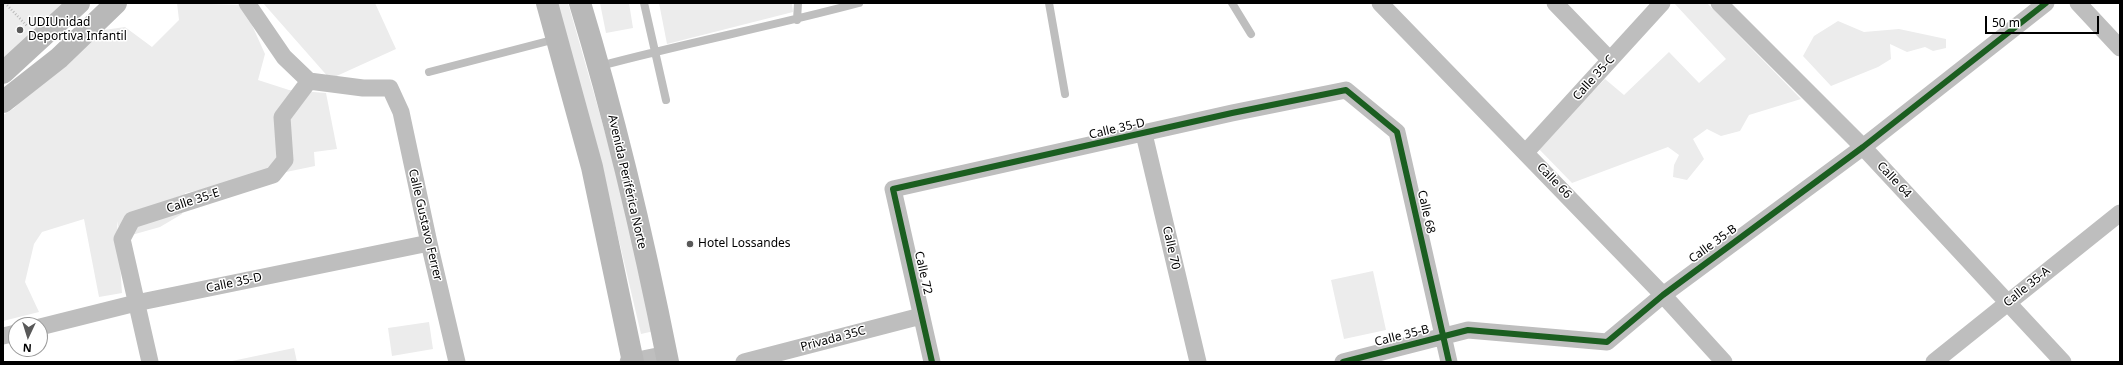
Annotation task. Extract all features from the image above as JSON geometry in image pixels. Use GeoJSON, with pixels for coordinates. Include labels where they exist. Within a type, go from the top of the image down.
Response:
{"type":"FeatureCollection","features":[{"type":"Feature","properties":{"kind":"main road"},"geometry":{"type":"LineString","coordinates":[[3,73],[79,3]]}},
{"type":"Feature","properties":{"kind":"main road"},"geometry":{"type":"LineString","coordinates":[[3,102],[59,58],[116,3]]}},
{"type":"Feature","properties":{"kind":"main road"},"geometry":{"type":"LineString","coordinates":[[547,3],[592,167],[631,362]]}},
{"type":"Feature","properties":{"kind":"main road","name":"Avenida Periférica Norte"},"geometry":{"type":"LineString","coordinates":[[580,3],[599,66],[623,157],[668,358]]}},
{"type":"Feature","properties":{"kind":"street"},"geometry":{"type":"LineString","coordinates":[[247,3],[284,58],[309,81]]}},
{"type":"Feature","properties":{"kind":"street","name":"Calle 66"},"geometry":{"type":"LineString","coordinates":[[1380,3],[1526,152],[1663,295],[1724,362]]}},
{"type":"Feature","properties":{"kind":"street"},"geometry":{"type":"LineString","coordinates":[[1555,3],[1610,60]]}},
{"type":"Feature","properties":{"kind":"street","name":"Calle 35-C"},"geometry":{"type":"LineString","coordinates":[[1526,152],[1662,3]]}},
{"type":"Feature","properties":{"kind":"street","name":"Calle 64"},"geometry":{"type":"LineString","coordinates":[[1719,3],[1863,147],[2063,362]]}},
{"type":"Feature","properties":{"kind":"street","name":"Calle 35-B"},"geometry":{"type":"LineString","coordinates":[[1343,362],[1468,330],[1606,342],[1663,295],[1863,147],[2046,3]]}},
{"type":"Feature","properties":{"kind":"street"},"geometry":{"type":"LineString","coordinates":[[2078,3],[2120,48]]}},
{"type":"Feature","properties":{"kind":"street","name":"Calle Gustavo Ferrer"},"geometry":{"type":"LineString","coordinates":[[309,81],[363,88],[390,88],[401,112],[429,243],[457,362]]}},
{"type":"Feature","properties":{"kind":"street","name":"Calle 35-E"},"geometry":{"type":"LineString","coordinates":[[136,304],[122,239],[132,220],[273,175],[286,160],[282,117],[309,81]]}},
{"type":"Feature","properties":{"kind":"street","name":"Calle 35-D"},"geometry":{"type":"LineString","coordinates":[[893,189],[1144,134],[1232,113],[1346,90]]}},
{"type":"Feature","properties":{"kind":"street","name":"Calle 68"},"geometry":{"type":"LineString","coordinates":[[1346,90],[1397,132],[1442,337],[1449,362]]}},
{"type":"Feature","properties":{"kind":"street","name":"Calle 70"},"geometry":{"type":"LineString","coordinates":[[1144,134],[1198,362]]}},
{"type":"Feature","properties":{"kind":"street","name":"Calle 72"},"geometry":{"type":"LineString","coordinates":[[893,189],[932,362]]}},
{"type":"Feature","properties":{"kind":"street","name":"Calle 35-A"},"geometry":{"type":"LineString","coordinates":[[1934,362],[2120,213]]}},
{"type":"Feature","properties":{"kind":"street","name":"Calle 35-D"},"geometry":{"type":"LineString","coordinates":[[48,325],[136,304],[429,243]]}},
{"type":"Feature","properties":{"kind":"street"},"geometry":{"type":"LineString","coordinates":[[136,304],[150,362]]}},
{"type":"Feature","properties":{"kind":"street","name":"Privada 35C"},"geometry":{"type":"LineString","coordinates":[[744,362],[921,316]]}},
{"type":"Feature","properties":{"kind":"street"},"geometry":{"type":"LineString","coordinates":[[631,362],[668,358]]}},
{"type":"Feature","properties":{"kind":"lane"},"geometry":{"type":"LineString","coordinates":[[644,3],[666,100]]}},
{"type":"Feature","properties":{"kind":"lane"},"geometry":{"type":"LineString","coordinates":[[797,20],[798,3]]}},
{"type":"Feature","properties":{"kind":"lane"},"geometry":{"type":"LineString","coordinates":[[599,66],[654,51],[797,20],[859,3]]}},
{"type":"Feature","properties":{"kind":"lane"},"geometry":{"type":"LineString","coordinates":[[1049,3],[1065,94]]}},
{"type":"Feature","properties":{"kind":"lane"},"geometry":{"type":"LineString","coordinates":[[1232,3],[1251,34]]}},
{"type":"Feature","properties":{"kind":"lane"},"geometry":{"type":"LineString","coordinates":[[429,72],[557,39]]}},
{"type":"Feature","properties":{"kind":"path"},"geometry":{"type":"LineString","coordinates":[[5,3],[39,40]]}},
{"type":"Feature","properties":{"kind":"shaded area","name":"UDIUnidad Deportiva Infantil"},"geometry":{"type":"Polygon","coordinates":[[[3,3],[67,3],[3,59],[3,3]]]}},
{"type":"Feature","properties":{"kind":"shaded area"},"geometry":{"type":"Polygon","coordinates":[[[177,3],[243,5],[265,54],[258,80],[289,90],[326,93],[337,149],[314,152],[315,166],[185,193],[182,214],[160,227],[121,238],[117,221],[122,293],[99,297],[84,219],[42,232],[34,244],[25,282],[39,312],[19,317],[8,317],[8,320],[3,321],[3,115],[13,109],[97,31],[125,27],[152,47],[179,20],[177,3]]]}},
{"type":"Feature","properties":{"kind":"shaded area"},"geometry":{"type":"Polygon","coordinates":[[[263,3],[375,3],[396,49],[330,79],[263,3]]]}},
{"type":"Feature","properties":{"kind":"shaded area"},"geometry":{"type":"Polygon","coordinates":[[[555,3],[568,3],[613,160],[654,331],[641,334],[601,164],[555,3]]]}},
{"type":"Feature","properties":{"kind":"shaded area"},"geometry":{"type":"Polygon","coordinates":[[[600,3],[629,3],[633,28],[606,33],[600,3]]]}},
{"type":"Feature","properties":{"kind":"shaded area"},"geometry":{"type":"Polygon","coordinates":[[[659,3],[792,3],[793,12],[667,44],[659,3]]]}},
{"type":"Feature","properties":{"kind":"shaded area"},"geometry":{"type":"Polygon","coordinates":[[[1674,3],[1707,3],[1801,99],[1749,115],[1740,131],[1721,136],[1707,129],[1693,139],[1704,159],[1687,180],[1673,177],[1674,165],[1679,155],[1668,147],[1572,183],[1537,147],[1605,79],[1624,95],[1669,52],[1699,83],[1726,59],[1674,3]]]}},
{"type":"Feature","properties":{"kind":"shaded area"},"geometry":{"type":"Polygon","coordinates":[[[1838,21],[1864,32],[1899,29],[1946,39],[1946,48],[1933,51],[1925,47],[1907,52],[1890,44],[1891,59],[1878,67],[1831,86],[1803,56],[1814,36],[1838,21]]]}},
{"type":"Feature","properties":{"kind":"shaded area"},"geometry":{"type":"Polygon","coordinates":[[[1373,271],[1386,330],[1344,339],[1331,280],[1373,271]]]}},
{"type":"Feature","properties":{"kind":"shaded area"},"geometry":{"type":"Polygon","coordinates":[[[429,322],[433,349],[392,356],[388,328],[429,322]]]}},
{"type":"Feature","properties":{"kind":"shaded area"},"geometry":{"type":"Polygon","coordinates":[[[294,348],[297,362],[232,361],[294,348]]]}},
{"type":"Feature","properties":{"kind":"cycle path"},"geometry":{"type":"LineString","coordinates":[[1343,362],[1468,330],[1607,342],[1663,295],[1863,147],[2046,3]]}},
{"type":"Feature","properties":{"kind":"cycle path"},"geometry":{"type":"LineString","coordinates":[[932,362],[893,189],[1232,113],[1346,90],[1397,132],[1449,362]]}},
{"type":"Feature","properties":{"kind":"place","name":"UDIUnidad Deportiva Infantil"},"geometry":{"type":"Point","coordinates":[20,30]}},
{"type":"Feature","properties":{"kind":"place","name":"Hotel Lossandes"},"geometry":{"type":"Point","coordinates":[690,244]}}]}
